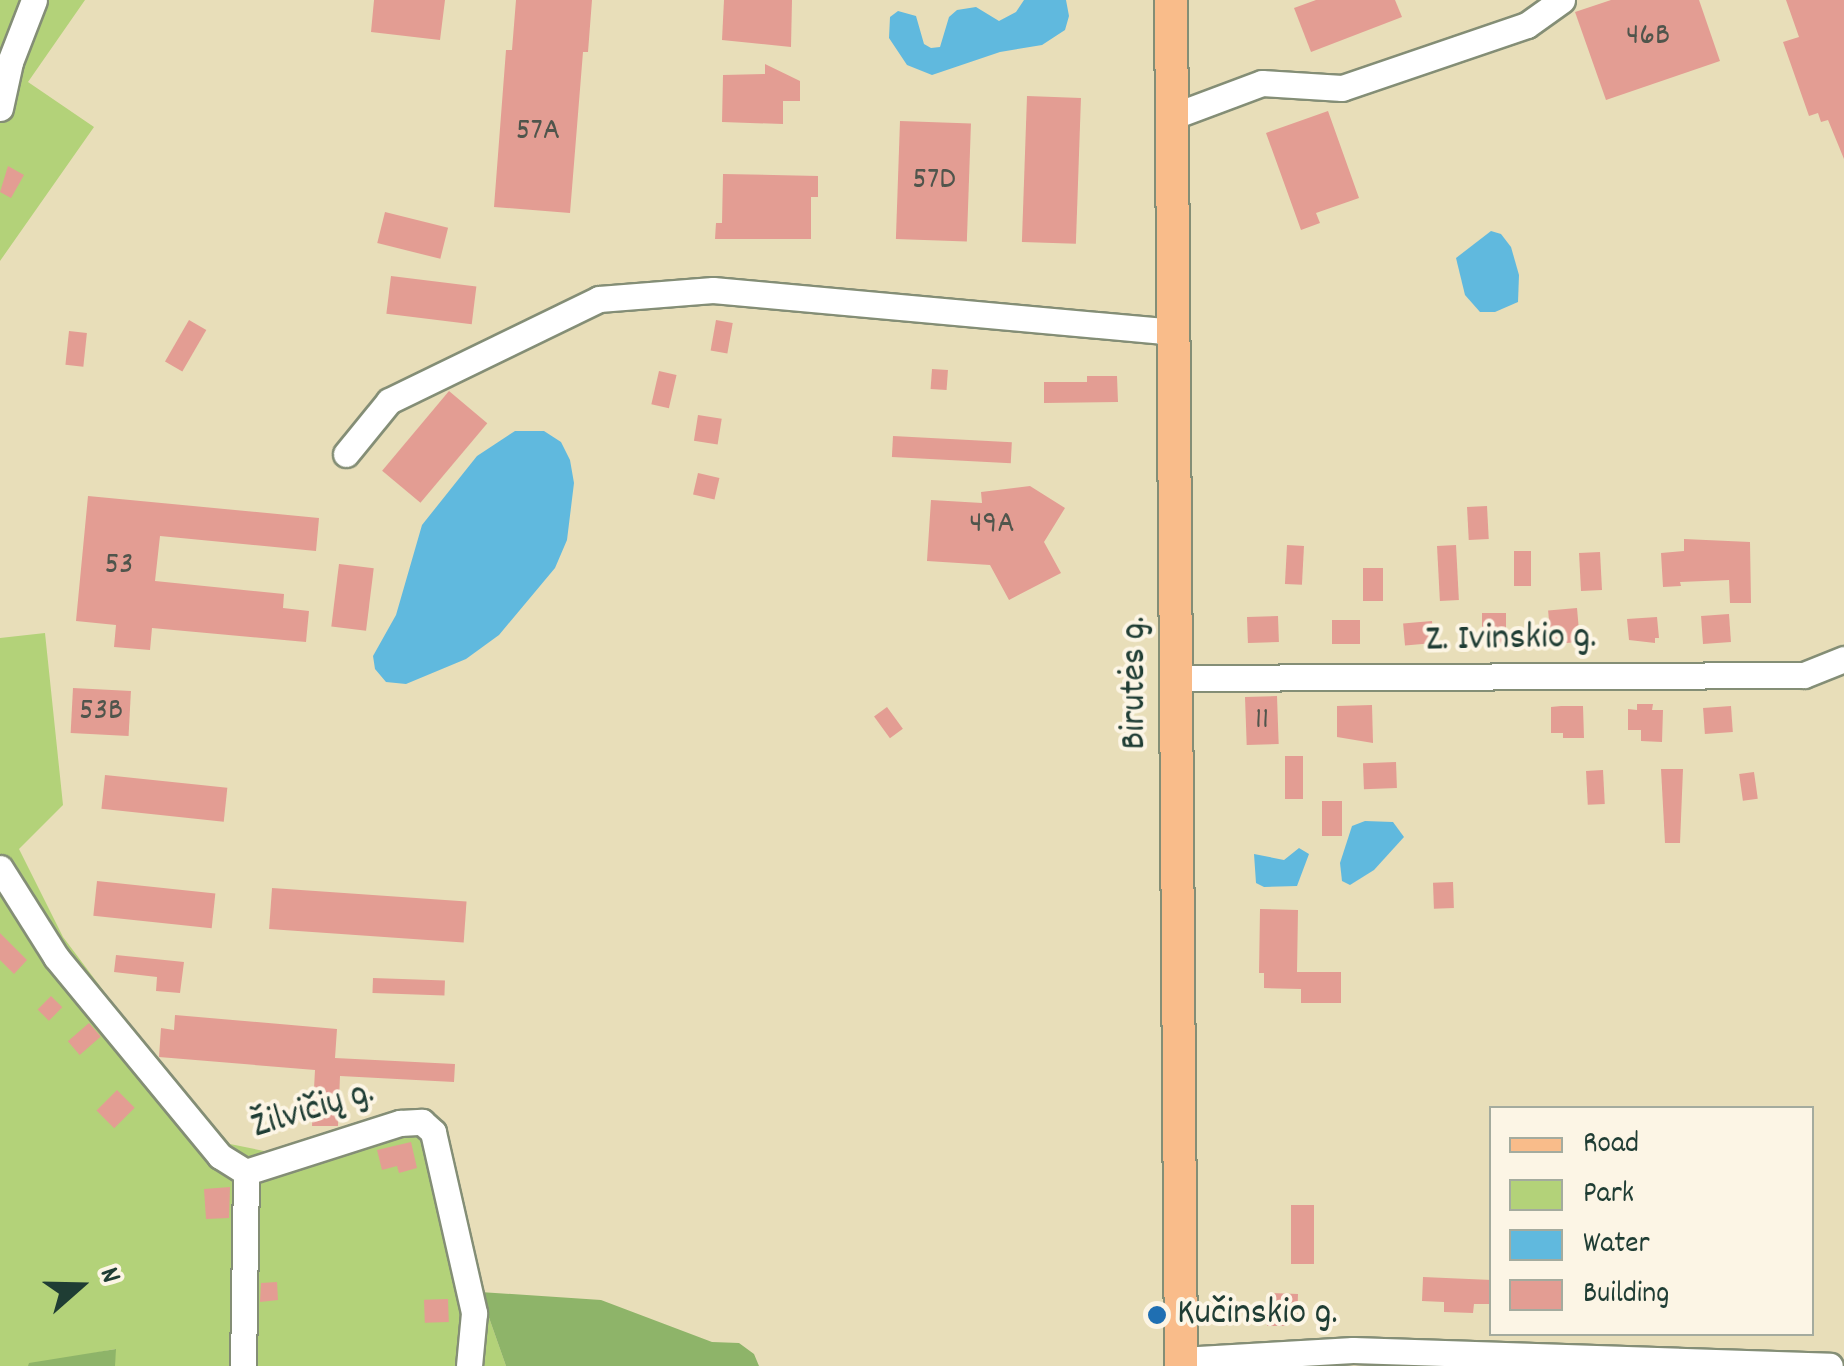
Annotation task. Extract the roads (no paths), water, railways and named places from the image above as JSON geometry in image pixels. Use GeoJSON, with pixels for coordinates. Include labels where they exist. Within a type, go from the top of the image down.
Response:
{"type":"FeatureCollection","features":[{"type":"Feature","properties":{"kind":"main road","name":"Birutės g."},"geometry":{"type":"LineString","coordinates":[[1170,0],[1181,1363]]}},
{"type":"Feature","properties":{"kind":"street"},"geometry":{"type":"LineString","coordinates":[[0,108],[10,62],[34,0]]}},
{"type":"Feature","properties":{"kind":"street"},"geometry":{"type":"LineString","coordinates":[[1171,118],[1262,82],[1342,88],[1527,25],[1562,0]]}},
{"type":"Feature","properties":{"kind":"street"},"geometry":{"type":"LineString","coordinates":[[346,454],[388,401],[599,299],[713,290],[1174,332]]}},
{"type":"Feature","properties":{"kind":"street","name":"Z. Ivinskio g."},"geometry":{"type":"LineString","coordinates":[[1176,678],[1804,675],[1844,659]]}},
{"type":"Feature","properties":{"kind":"street","name":"Žilvičių g."},"geometry":{"type":"LineString","coordinates":[[0,868],[56,957],[220,1156],[246,1172],[400,1122],[422,1122],[433,1132],[474,1314],[469,1366]]}},
{"type":"Feature","properties":{"kind":"street"},"geometry":{"type":"LineString","coordinates":[[244,1366],[246,1172]]}},
{"type":"Feature","properties":{"kind":"street"},"geometry":{"type":"LineString","coordinates":[[1181,1363],[1352,1350],[1830,1366]]}},
{"type":"Feature","properties":{"kind":"water"},"geometry":{"type":"Polygon","coordinates":[[[1024,0],[1066,0],[1069,16],[1065,30],[1042,45],[1000,52],[932,75],[907,65],[889,38],[890,17],[898,11],[916,16],[924,44],[931,48],[940,47],[949,17],[957,10],[976,7],[999,21],[1016,12],[1024,0]]]}},
{"type":"Feature","properties":{"kind":"water"},"geometry":{"type":"Polygon","coordinates":[[[1491,231],[1501,234],[1511,247],[1519,275],[1518,302],[1495,312],[1480,312],[1465,295],[1456,258],[1491,231]]]}},
{"type":"Feature","properties":{"kind":"water"},"geometry":{"type":"Polygon","coordinates":[[[515,431],[544,431],[561,442],[570,460],[574,483],[567,540],[555,568],[499,635],[466,659],[406,684],[386,682],[375,669],[373,656],[396,615],[422,525],[477,456],[515,431]]]}},
{"type":"Feature","properties":{"kind":"water"},"geometry":{"type":"Polygon","coordinates":[[[1365,821],[1393,822],[1404,837],[1374,870],[1350,885],[1342,881],[1340,863],[1352,826],[1365,821]]]}},
{"type":"Feature","properties":{"kind":"water"},"geometry":{"type":"Polygon","coordinates":[[[1299,848],[1309,854],[1297,886],[1264,887],[1256,883],[1254,854],[1284,860],[1299,848]]]}},
{"type":"Feature","properties":{"kind":"place","name":"Kučinskio g."},"geometry":{"type":"Point","coordinates":[1157,1315]}}]}
